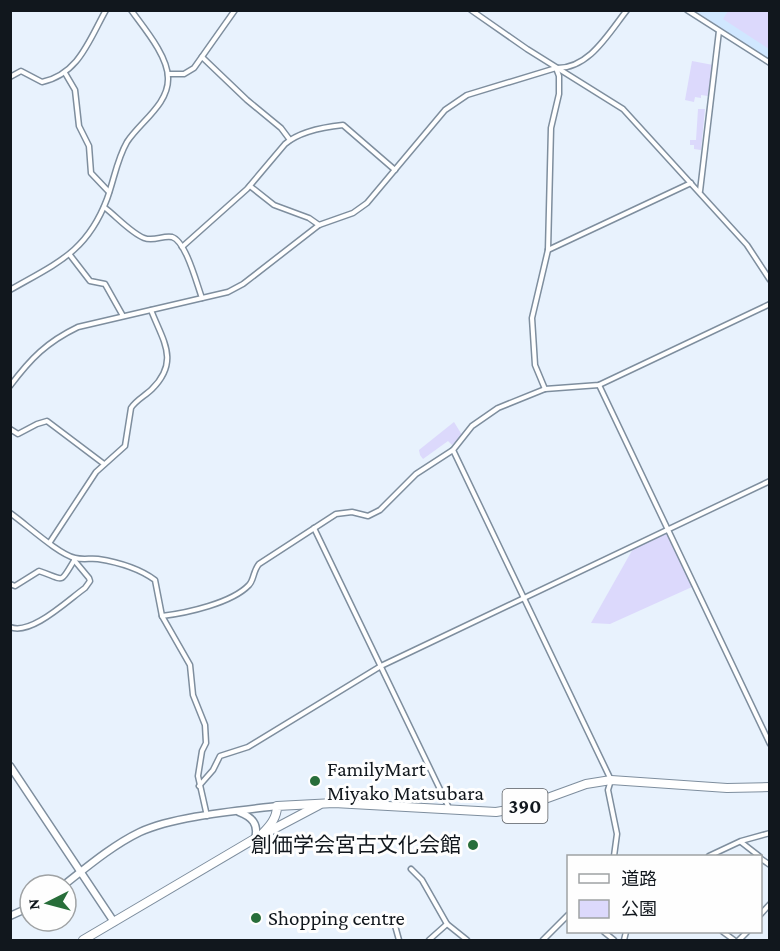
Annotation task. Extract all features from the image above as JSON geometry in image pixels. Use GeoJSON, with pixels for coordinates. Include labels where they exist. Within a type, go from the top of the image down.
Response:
{"type":"FeatureCollection","features":[{"type":"Feature","properties":{"kind":"highway","name":"390"},"geometry":{"type":"LineString","coordinates":[[277,806],[326,802],[496,812],[509,811],[586,784],[611,780],[727,788],[770,787]]}},
{"type":"Feature","properties":{"kind":"highway"},"geometry":{"type":"LineString","coordinates":[[82,940],[258,837],[306,810],[326,802]]}},
{"type":"Feature","properties":{"kind":"highway"},"geometry":{"type":"LineString","coordinates":[[258,837],[273,821],[277,813],[277,806]]}},
{"type":"Feature","properties":{"kind":"main road"},"geometry":{"type":"LineString","coordinates":[[10,766],[114,922]]}},
{"type":"Feature","properties":{"kind":"main road"},"geometry":{"type":"LineString","coordinates":[[78,874],[141,832],[170,823],[277,806]]}},
{"type":"Feature","properties":{"kind":"main road"},"geometry":{"type":"LineString","coordinates":[[238,811],[248,815],[255,822],[258,837]]}},
{"type":"Feature","properties":{"kind":"street"},"geometry":{"type":"LineString","coordinates":[[10,77],[21,71],[42,82],[65,73],[80,57],[106,10]]}},
{"type":"Feature","properties":{"kind":"street"},"geometry":{"type":"LineString","coordinates":[[10,290],[70,255],[87,237],[104,207],[125,146],[167,89],[168,74],[164,59],[131,10]]}},
{"type":"Feature","properties":{"kind":"street"},"geometry":{"type":"LineString","coordinates":[[168,74],[190,72],[235,10]]}},
{"type":"Feature","properties":{"kind":"street"},"geometry":{"type":"LineString","coordinates":[[471,10],[556,68],[623,109],[747,245],[770,280]]}},
{"type":"Feature","properties":{"kind":"street"},"geometry":{"type":"LineString","coordinates":[[10,386],[34,355],[57,338],[78,327],[228,292],[243,284],[319,225],[353,213],[367,203],[445,110],[466,94],[556,68],[568,69],[592,54],[627,10]]}},
{"type":"Feature","properties":{"kind":"street"},"geometry":{"type":"LineString","coordinates":[[687,10],[770,63]]}},
{"type":"Feature","properties":{"kind":"street"},"geometry":{"type":"LineString","coordinates":[[699,192],[719,31]]}},
{"type":"Feature","properties":{"kind":"street"},"geometry":{"type":"LineString","coordinates":[[202,57],[280,128],[290,140]]}},
{"type":"Feature","properties":{"kind":"street"},"geometry":{"type":"LineString","coordinates":[[544,389],[535,365],[532,318],[548,250],[551,128],[559,94],[559,76],[556,68]]}},
{"type":"Feature","properties":{"kind":"street"},"geometry":{"type":"LineString","coordinates":[[65,73],[75,90],[79,126],[89,146],[91,173],[110,192]]}},
{"type":"Feature","properties":{"kind":"street"},"geometry":{"type":"LineString","coordinates":[[182,247],[250,186],[290,140],[315,129],[343,125],[395,171]]}},
{"type":"Feature","properties":{"kind":"street"},"geometry":{"type":"LineString","coordinates":[[548,250],[691,183]]}},
{"type":"Feature","properties":{"kind":"street"},"geometry":{"type":"LineString","coordinates":[[250,186],[274,205],[309,218],[319,225]]}},
{"type":"Feature","properties":{"kind":"street"},"geometry":{"type":"LineString","coordinates":[[104,207],[143,238],[152,240],[174,238],[182,247],[202,298]]}},
{"type":"Feature","properties":{"kind":"street"},"geometry":{"type":"LineString","coordinates":[[70,255],[90,281],[105,284],[123,316]]}},
{"type":"Feature","properties":{"kind":"street"},"geometry":{"type":"LineString","coordinates":[[162,616],[182,614],[215,603],[222,603],[252,582],[254,571],[259,564],[336,514],[345,512],[372,515],[416,474],[453,450],[472,426],[498,408],[544,389],[599,386],[770,304]]}},
{"type":"Feature","properties":{"kind":"street"},"geometry":{"type":"LineString","coordinates":[[50,542],[86,486],[104,464],[125,446],[131,408],[166,372],[168,365],[166,351],[151,310]]}},
{"type":"Feature","properties":{"kind":"street"},"geometry":{"type":"LineString","coordinates":[[599,386],[770,744]]}},
{"type":"Feature","properties":{"kind":"street"},"geometry":{"type":"LineString","coordinates":[[10,429],[18,434],[37,424],[47,422],[104,464]]}},
{"type":"Feature","properties":{"kind":"street"},"geometry":{"type":"LineString","coordinates":[[453,450],[611,780],[608,790],[617,834],[614,855]]}},
{"type":"Feature","properties":{"kind":"street"},"geometry":{"type":"LineString","coordinates":[[199,786],[213,770],[220,756],[248,747],[381,666],[770,481]]}},
{"type":"Feature","properties":{"kind":"street"},"geometry":{"type":"LineString","coordinates":[[10,513],[63,554],[75,559],[107,561],[137,570],[155,580],[162,616],[188,660],[193,695],[205,724],[206,743],[198,766],[199,786],[207,816]]}},
{"type":"Feature","properties":{"kind":"street"},"geometry":{"type":"LineString","coordinates":[[314,528],[450,810]]}},
{"type":"Feature","properties":{"kind":"street"},"geometry":{"type":"LineString","coordinates":[[10,584],[15,586],[21,584],[39,571],[55,579],[61,579],[75,559]]}},
{"type":"Feature","properties":{"kind":"street"},"geometry":{"type":"LineString","coordinates":[[10,627],[16,629],[37,624],[85,588],[90,581],[89,578],[75,559]]}},
{"type":"Feature","properties":{"kind":"street"},"geometry":{"type":"LineString","coordinates":[[711,855],[770,833]]}},
{"type":"Feature","properties":{"kind":"street"},"geometry":{"type":"LineString","coordinates":[[741,842],[757,855]]}},
{"type":"Feature","properties":{"kind":"street"},"geometry":{"type":"LineString","coordinates":[[411,868],[422,880],[447,924],[467,940]]}},
{"type":"Feature","properties":{"kind":"street"},"geometry":{"type":"LineString","coordinates":[[543,940],[567,916]]}},
{"type":"Feature","properties":{"kind":"street"},"geometry":{"type":"LineString","coordinates":[[394,922],[399,940]]}},
{"type":"Feature","properties":{"kind":"street"},"geometry":{"type":"LineString","coordinates":[[429,940],[447,924]]}},
{"type":"Feature","properties":{"kind":"shaded area"},"geometry":{"type":"Polygon","coordinates":[[[692,11],[769,11],[769,60],[692,11]]]}},
{"type":"Feature","properties":{"kind":"green space"},"geometry":{"type":"Polygon","coordinates":[[[728,11],[769,11],[769,49],[723,19],[728,11]]]}},
{"type":"Feature","properties":{"kind":"green space"},"geometry":{"type":"Polygon","coordinates":[[[692,61],[713,65],[708,96],[695,97],[694,102],[685,100],[692,61]]]}},
{"type":"Feature","properties":{"kind":"green space"},"geometry":{"type":"Polygon","coordinates":[[[698,109],[705,109],[701,150],[694,149],[694,145],[690,145],[690,140],[696,140],[698,109]]]}},
{"type":"Feature","properties":{"kind":"green space"},"geometry":{"type":"Polygon","coordinates":[[[454,422],[462,435],[452,445],[448,441],[423,459],[419,450],[454,422]]]}},
{"type":"Feature","properties":{"kind":"green space"},"geometry":{"type":"Polygon","coordinates":[[[666,531],[692,587],[610,624],[591,623],[634,547],[666,531]]]}},
{"type":"Feature","properties":{"kind":"place","name":"FamilyMart Miyako Matsubara"},"geometry":{"type":"Point","coordinates":[315,781]}},
{"type":"Feature","properties":{"kind":"place","name":"創価学会宮古文化会館"},"geometry":{"type":"Point","coordinates":[473,845]}},
{"type":"Feature","properties":{"kind":"place","name":"Shopping centre"},"geometry":{"type":"Point","coordinates":[256,918]}}]}
